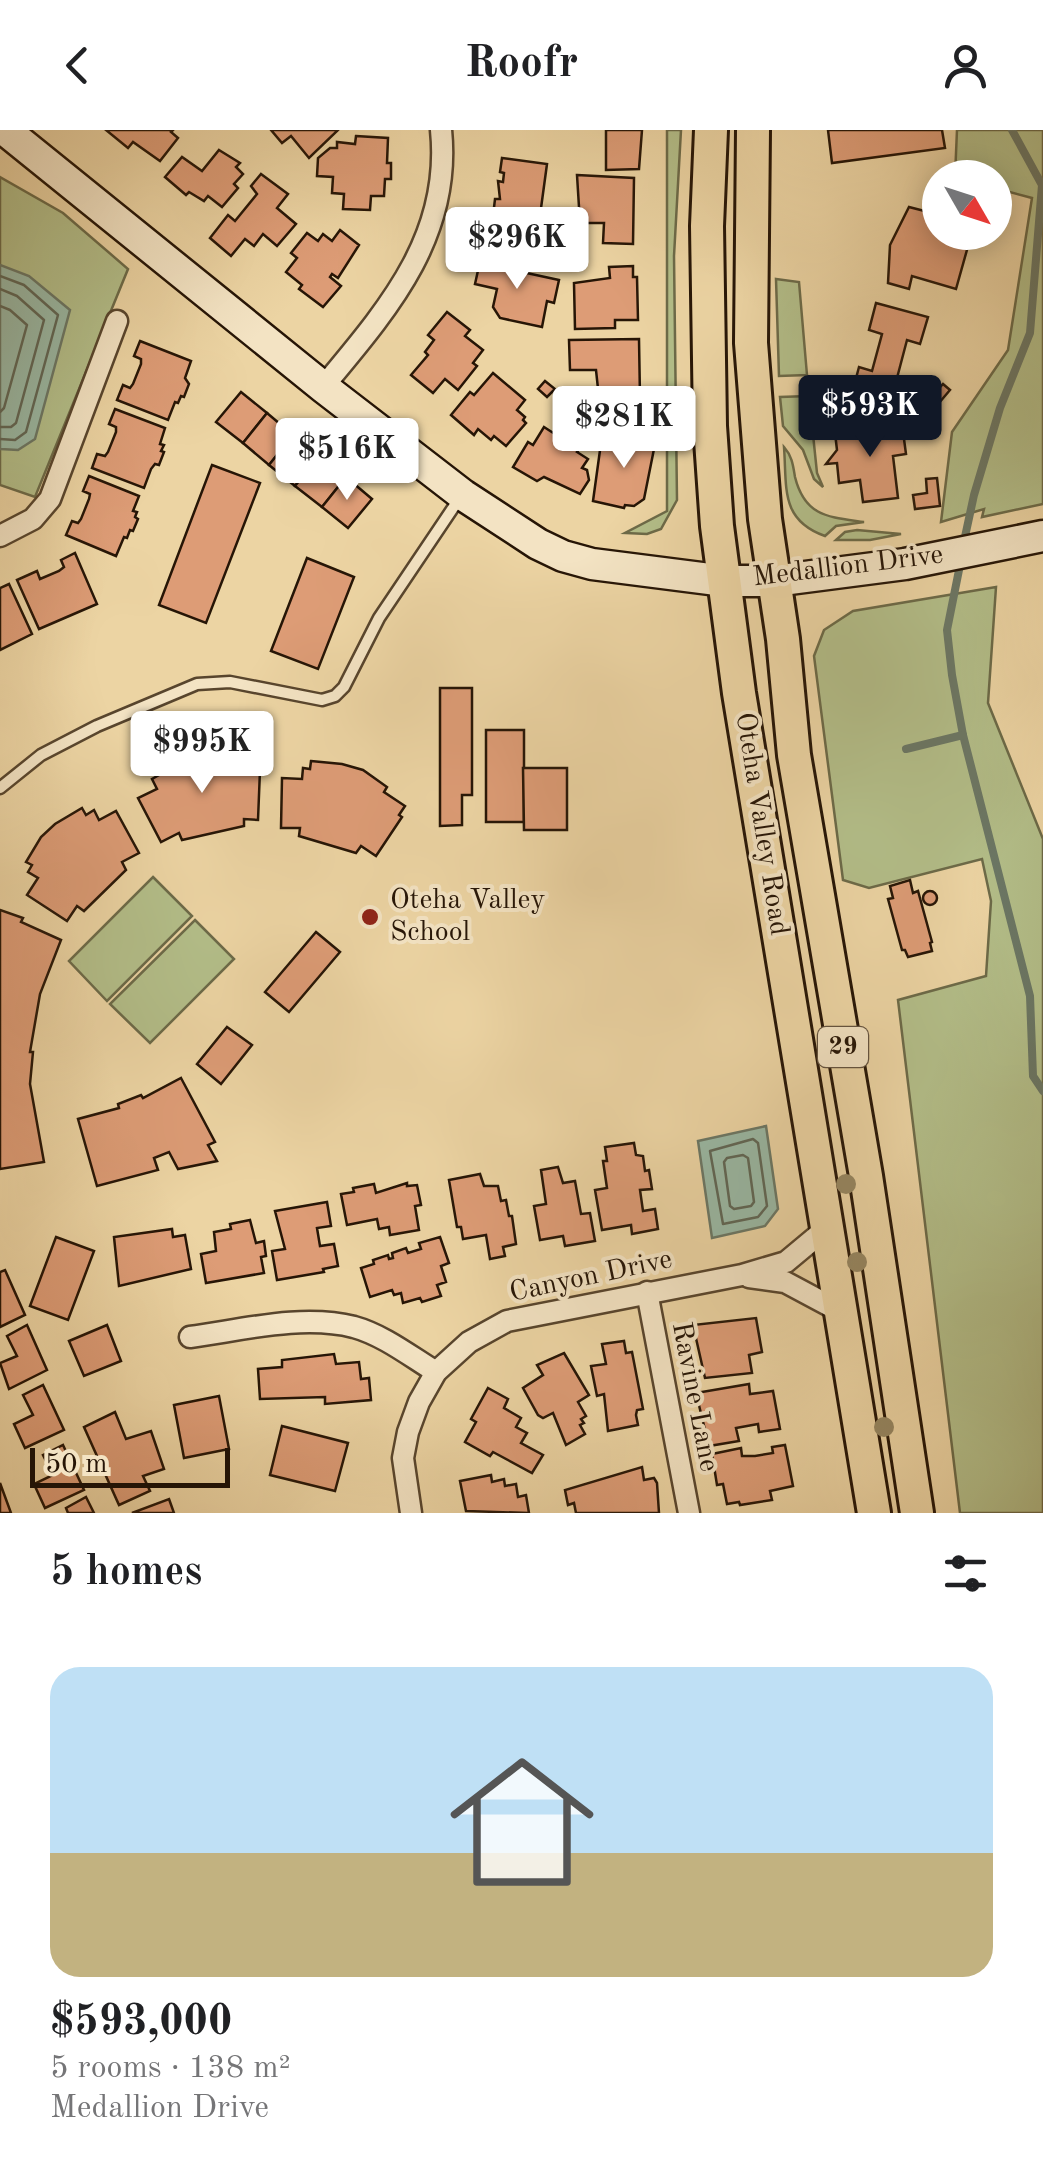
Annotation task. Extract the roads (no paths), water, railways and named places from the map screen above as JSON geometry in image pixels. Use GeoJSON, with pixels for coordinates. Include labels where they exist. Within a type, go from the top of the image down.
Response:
{"type":"FeatureCollection","features":[{"type":"Feature","properties":{"kind":"main road","name":"Oteha Valley Road"},"geometry":{"type":"LineString","coordinates":[[711,130],[707,226],[716,526],[742,713],[874,1513]]}},
{"type":"Feature","properties":{"kind":"main road","name":"Oteha Valley Road"},"geometry":{"type":"LineString","coordinates":[[756,132],[753,390],[794,756],[866,1176],[917,1513]]}},
{"type":"Feature","properties":{"kind":"street","name":"Medallion Drive"},"geometry":{"type":"LineString","coordinates":[[6,130],[323,387],[462,494],[522,534],[564,556],[625,569],[724,581],[774,581],[905,564],[1038,537]]}},
{"type":"Feature","properties":{"kind":"street"},"geometry":{"type":"LineString","coordinates":[[323,387],[412,272],[437,210],[444,161],[441,130]]}},
{"type":"Feature","properties":{"kind":"street","name":"Medallion Drive"},"geometry":{"type":"LineString","coordinates":[[0,149],[62,176]]}},
{"type":"Feature","properties":{"kind":"street"},"geometry":{"type":"LineString","coordinates":[[0,536],[33,519],[50,499],[118,320]]}},
{"type":"Feature","properties":{"kind":"street","name":"Canyon Drive"},"geometry":{"type":"LineString","coordinates":[[411,1513],[405,1488],[408,1432],[436,1372],[468,1342],[506,1321],[742,1276],[786,1262],[828,1227]]}},
{"type":"Feature","properties":{"kind":"street","name":"Canyon Drive"},"geometry":{"type":"LineString","coordinates":[[742,1276],[785,1282],[843,1314]]}},
{"type":"Feature","properties":{"kind":"street","name":"Ravine Lane"},"geometry":{"type":"LineString","coordinates":[[647,1292],[689,1513]]}},
{"type":"Feature","properties":{"kind":"street"},"geometry":{"type":"LineString","coordinates":[[190,1336],[282,1324],[354,1327],[381,1338],[436,1372]]}},
{"type":"Feature","properties":{"kind":"lane"},"geometry":{"type":"LineString","coordinates":[[0,788],[40,755],[198,684],[230,682],[322,700],[335,696],[344,687],[390,602],[462,494]]}},
{"type":"Feature","properties":{"kind":"water"},"geometry":{"type":"Polygon","coordinates":[[[0,265],[29,276],[70,310],[35,439],[18,450],[0,449],[0,265]]]}},
{"type":"Feature","properties":{"kind":"water"},"geometry":{"type":"Polygon","coordinates":[[[766,1126],[778,1209],[765,1226],[712,1238],[698,1141],[766,1126]]]}},
{"type":"Feature","properties":{"kind":"waterway"},"geometry":{"type":"LineString","coordinates":[[963,546],[1000,408],[1030,333],[1042,185],[1012,130]]}},
{"type":"Feature","properties":{"kind":"waterway"},"geometry":{"type":"LineString","coordinates":[[961,560],[947,630],[952,675],[963,735],[1030,996],[1033,1076],[1043,1091]]}},
{"type":"Feature","properties":{"kind":"waterway"},"geometry":{"type":"LineString","coordinates":[[906,749],[963,735]]}},
{"type":"Feature","properties":{"kind":"place","name":"Oteha Valley School"},"geometry":{"type":"Point","coordinates":[370,917]}}]}
